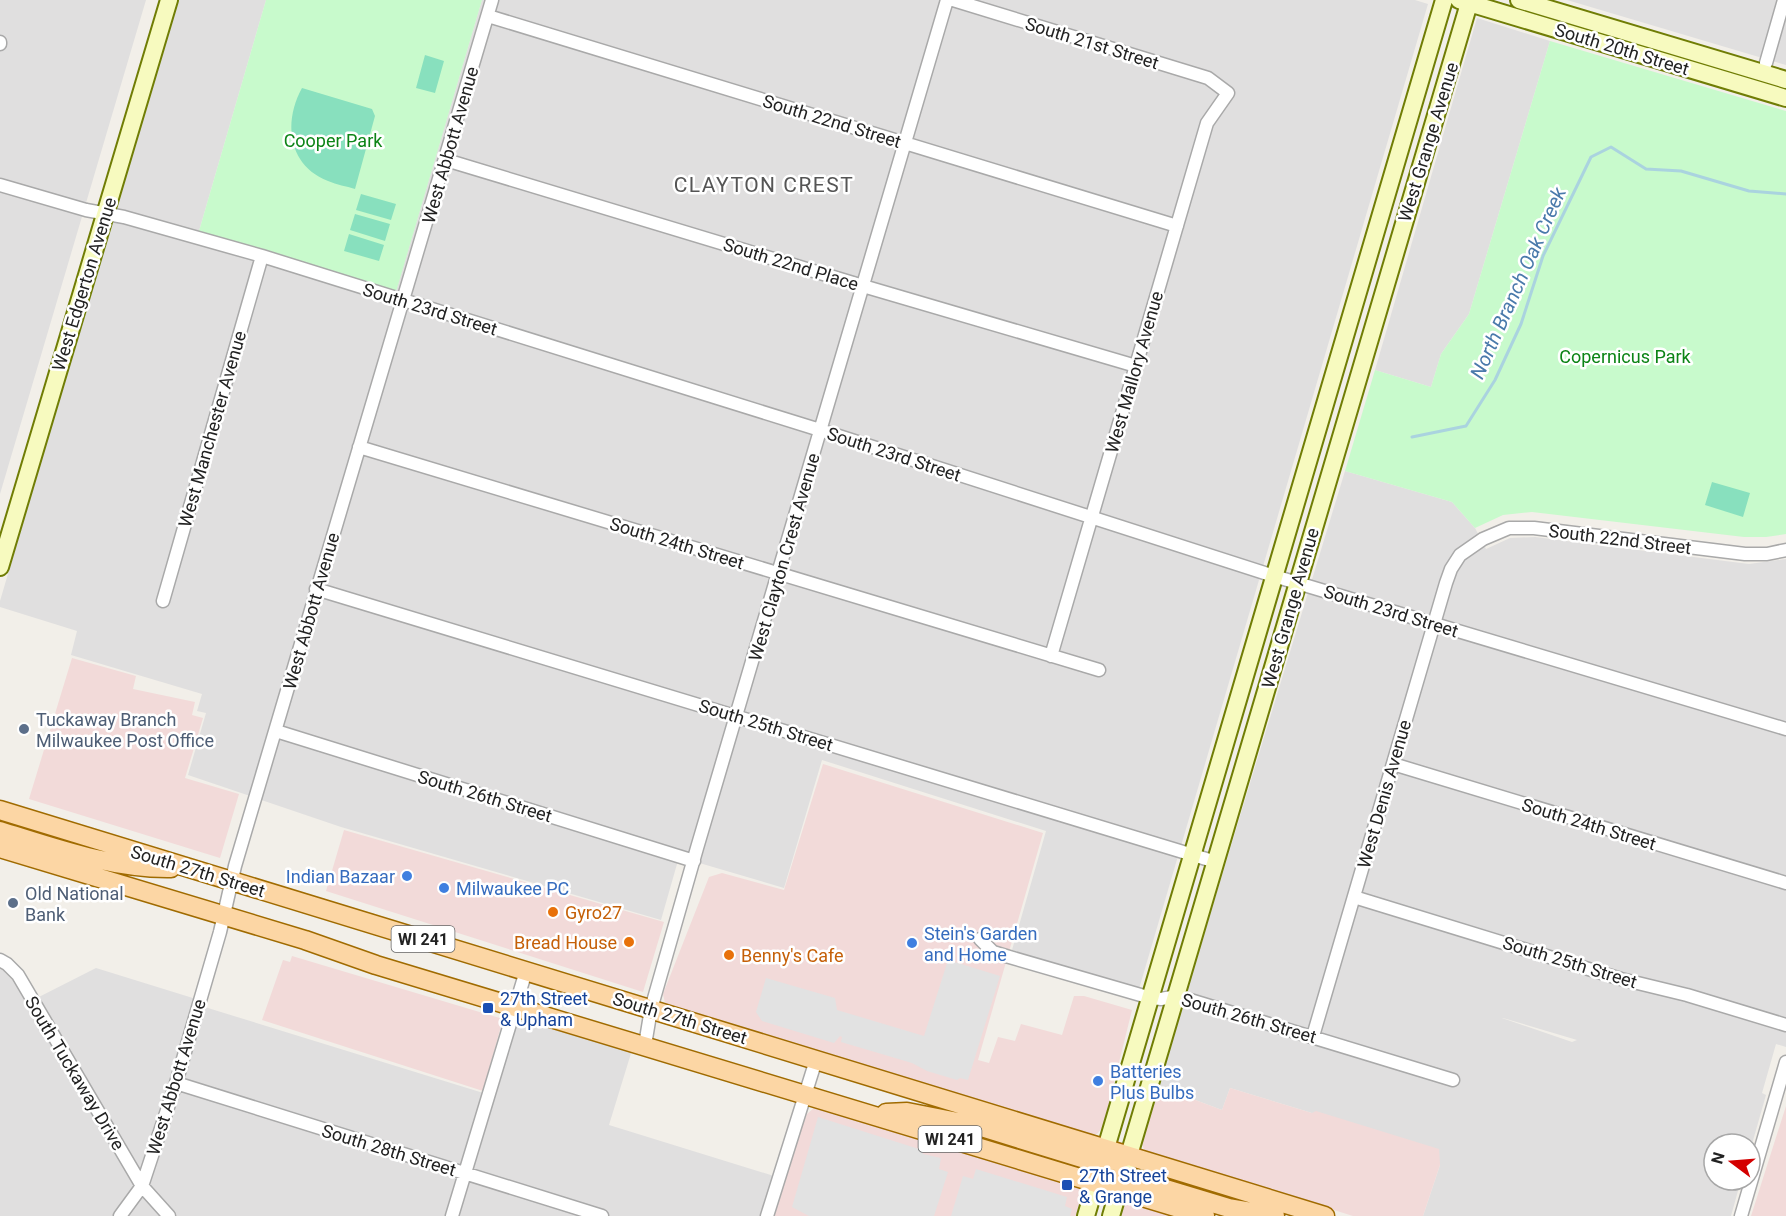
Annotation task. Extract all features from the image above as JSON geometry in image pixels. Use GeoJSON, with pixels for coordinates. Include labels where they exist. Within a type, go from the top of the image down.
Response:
{"type":"FeatureCollection","features":[{"type":"Feature","properties":{"kind":"main road","name":"South 27th Street"},"geometry":{"type":"LineString","coordinates":[[0,810],[816,1060],[1104,1155],[1129,1156],[1325,1216]]}},
{"type":"Feature","properties":{"kind":"main road"},"geometry":{"type":"LineString","coordinates":[[0,831],[67,852],[147,868],[187,868]]}},
{"type":"Feature","properties":{"kind":"main road","name":"South 27th Street"},"geometry":{"type":"LineString","coordinates":[[0,848],[305,940],[376,965],[1096,1183]]}},
{"type":"Feature","properties":{"kind":"main road"},"geometry":{"type":"LineString","coordinates":[[869,1114],[907,1112],[978,1126],[1088,1160],[1104,1155]]}},
{"type":"Feature","properties":{"kind":"main road"},"geometry":{"type":"LineString","coordinates":[[1096,1183],[1110,1178],[1205,1216]]}},
{"type":"Feature","properties":{"kind":"main road"},"geometry":{"type":"LineString","coordinates":[[1121,1183],[1229,1208],[1275,1216]]}},
{"type":"Feature","properties":{"kind":"street","name":"West Edgerton Avenue"},"geometry":{"type":"LineString","coordinates":[[0,567],[169,0]]}},
{"type":"Feature","properties":{"kind":"street","name":"West Abbott Avenue"},"geometry":{"type":"LineString","coordinates":[[120,1216],[142,1186],[176,1083],[231,881],[316,589],[404,302],[492,0]]}},
{"type":"Feature","properties":{"kind":"street","name":"West Clayton Crest Avenue"},"geometry":{"type":"LineString","coordinates":[[645,1045],[651,1009],[947,0]]}},
{"type":"Feature","properties":{"kind":"street","name":"South 21st Street"},"geometry":{"type":"LineString","coordinates":[[952,0],[1208,78],[1228,93]]}},
{"type":"Feature","properties":{"kind":"street","name":"West Grange Avenue"},"geometry":{"type":"LineString","coordinates":[[1086,1216],[1444,0]]}},
{"type":"Feature","properties":{"kind":"street","name":"South 20th Street"},"geometry":{"type":"LineString","coordinates":[[1518,0],[1786,80]]}},
{"type":"Feature","properties":{"kind":"street"},"geometry":{"type":"LineString","coordinates":[[1766,63],[1784,0]]}},
{"type":"Feature","properties":{"kind":"street","name":"West Grange Avenue"},"geometry":{"type":"LineString","coordinates":[[1111,1216],[1450,65],[1466,1]]}},
{"type":"Feature","properties":{"kind":"street","name":"South 20th Street"},"geometry":{"type":"LineString","coordinates":[[1466,1],[1786,98]]}},
{"type":"Feature","properties":{"kind":"street","name":"South 22nd Street"},"geometry":{"type":"LineString","coordinates":[[488,16],[1177,226]]}},
{"type":"Feature","properties":{"kind":"street"},"geometry":{"type":"LineString","coordinates":[[1427,57],[1450,65]]}},
{"type":"Feature","properties":{"kind":"street","name":"West Mallory Avenue"},"geometry":{"type":"LineString","coordinates":[[1051,656],[1207,123],[1228,93]]}},
{"type":"Feature","properties":{"kind":"street","name":"South 22nd Place"},"geometry":{"type":"LineString","coordinates":[[446,160],[862,286],[1137,366]]}},
{"type":"Feature","properties":{"kind":"street","name":"South 23rd Street"},"geometry":{"type":"LineString","coordinates":[[0,185],[262,256],[820,430],[1274,576],[1786,729]]}},
{"type":"Feature","properties":{"kind":"street","name":"West Manchester Avenue"},"geometry":{"type":"LineString","coordinates":[[163,601],[262,256]]}},
{"type":"Feature","properties":{"kind":"street"},"geometry":{"type":"LineString","coordinates":[[1361,283],[1384,290]]}},
{"type":"Feature","properties":{"kind":"street","name":"South 24th Street"},"geometry":{"type":"LineString","coordinates":[[359,447],[1099,670]]}},
{"type":"Feature","properties":{"kind":"street"},"geometry":{"type":"LineString","coordinates":[[1293,514],[1315,522]]}},
{"type":"Feature","properties":{"kind":"street","name":"South 22nd Street"},"geometry":{"type":"LineString","coordinates":[[1460,555],[1483,539],[1509,528],[1526,528],[1745,554],[1767,554],[1786,550]]}},
{"type":"Feature","properties":{"kind":"street","name":"West Denis Avenue"},"geometry":{"type":"LineString","coordinates":[[1313,1036],[1433,625],[1448,576],[1460,555]]}},
{"type":"Feature","properties":{"kind":"street","name":"South 25th Street"},"geometry":{"type":"LineString","coordinates":[[316,589],[1216,862]]}},
{"type":"Feature","properties":{"kind":"street"},"geometry":{"type":"LineString","coordinates":[[1255,642],[1277,650]]}},
{"type":"Feature","properties":{"kind":"street","name":"South 26th Street"},"geometry":{"type":"LineString","coordinates":[[276,731],[694,861]]}},
{"type":"Feature","properties":{"kind":"street","name":"South 24th Street"},"geometry":{"type":"LineString","coordinates":[[1393,764],[1786,883]]}},
{"type":"Feature","properties":{"kind":"street","name":"South 25th Street"},"geometry":{"type":"LineString","coordinates":[[1354,897],[1621,979],[1687,995],[1786,1025]]}},
{"type":"Feature","properties":{"kind":"street","name":"South 26th Street"},"geometry":{"type":"LineString","coordinates":[[980,939],[993,952],[1150,998],[1161,999],[1177,996],[1453,1080]]}},
{"type":"Feature","properties":{"kind":"street","name":"South Tuckaway Drive"},"geometry":{"type":"LineString","coordinates":[[0,960],[18,975],[142,1186],[170,1216]]}},
{"type":"Feature","properties":{"kind":"street"},"geometry":{"type":"LineString","coordinates":[[452,1216],[526,971]]}},
{"type":"Feature","properties":{"kind":"street"},"geometry":{"type":"LineString","coordinates":[[767,1216],[816,1060]]}},
{"type":"Feature","properties":{"kind":"street"},"geometry":{"type":"LineString","coordinates":[[1741,1216],[1786,1062]]}},
{"type":"Feature","properties":{"kind":"street"},"geometry":{"type":"LineString","coordinates":[[1125,1082],[1149,1090]]}},
{"type":"Feature","properties":{"kind":"street","name":"South 28th Street"},"geometry":{"type":"LineString","coordinates":[[176,1083],[602,1216]]}},
{"type":"Feature","properties":{"kind":"shaded area"},"geometry":{"type":"Polygon","coordinates":[[[0,0],[146,0],[0,494],[0,0]]]}},
{"type":"Feature","properties":{"kind":"shaded area"},"geometry":{"type":"Polygon","coordinates":[[[177,0],[266,0],[199,231],[396,291],[482,0],[1415,0],[1428,4],[1139,989],[1012,950],[1046,831],[822,760],[784,888],[679,857],[661,920],[341,827],[188,775],[206,713],[197,711],[202,694],[71,655],[77,631],[0,607],[177,0]]]}},
{"type":"Feature","properties":{"kind":"shaded area"},"geometry":{"type":"Polygon","coordinates":[[[1567,0],[1786,0],[1786,65],[1567,0]]]}},
{"type":"Feature","properties":{"kind":"shaded area"},"geometry":{"type":"Polygon","coordinates":[[[1477,18],[1550,41],[1469,314],[1441,354],[1431,387],[1375,370],[1477,18]]]}},
{"type":"Feature","properties":{"kind":"shaded area"},"geometry":{"type":"Polygon","coordinates":[[[1345,471],[1452,502],[1475,528],[1486,549],[1510,538],[1535,537],[1749,564],[1786,559],[1786,1047],[1776,1044],[1762,1093],[1766,1095],[1755,1132],[1702,1132],[1702,1192],[1738,1192],[1731,1216],[1423,1216],[1440,1165],[1312,1113],[1230,1088],[1222,1110],[1158,1086],[1345,471]],[[1502,1018],[1572,1042],[1577,1040],[1502,1018]]]}},
{"type":"Feature","properties":{"kind":"shaded area"},"geometry":{"type":"Polygon","coordinates":[[[72,658],[136,676],[133,689],[195,702],[192,715],[203,718],[185,778],[239,794],[220,858],[29,799],[72,658]]]}},
{"type":"Feature","properties":{"kind":"shaded area"},"geometry":{"type":"Polygon","coordinates":[[[823,764],[1043,833],[978,1060],[989,1063],[998,1037],[1015,1041],[1021,1024],[1062,1035],[1074,996],[1084,996],[1132,1010],[1103,1127],[1097,1134],[1090,1135],[665,1003],[663,994],[709,877],[722,873],[784,890],[823,764]]]}},
{"type":"Feature","properties":{"kind":"shaded area"},"geometry":{"type":"Polygon","coordinates":[[[344,830],[664,922],[643,992],[326,891],[344,830]]]}},
{"type":"Feature","properties":{"kind":"shaded area"},"geometry":{"type":"Polygon","coordinates":[[[292,956],[503,1019],[483,1091],[262,1020],[283,960],[290,962],[292,956]]]}},
{"type":"Feature","properties":{"kind":"shaded area"},"geometry":{"type":"Polygon","coordinates":[[[948,960],[1000,976],[968,1080],[960,1078],[957,1080],[927,1071],[912,1063],[841,1042],[842,1037],[840,1036],[834,1043],[762,1021],[756,1012],[766,978],[835,998],[837,1010],[924,1036],[948,960]]]}},
{"type":"Feature","properties":{"kind":"shaded area"},"geometry":{"type":"Polygon","coordinates":[[[0,967],[21,989],[29,1002],[96,968],[196,999],[195,1004],[493,1096],[515,1027],[522,1019],[528,1018],[632,1050],[609,1125],[774,1176],[762,1216],[0,1216],[0,967]]]}},
{"type":"Feature","properties":{"kind":"shaded area"},"geometry":{"type":"Polygon","coordinates":[[[1158,1086],[1222,1110],[1230,1088],[1312,1113],[1316,1111],[1439,1149],[1440,1165],[1423,1216],[1353,1216],[1145,1151],[1142,1140],[1158,1086]]]}},
{"type":"Feature","properties":{"kind":"shaded area"},"geometry":{"type":"Polygon","coordinates":[[[1786,1106],[1786,1216],[1751,1216],[1759,1192],[1762,1192],[1762,1181],[1786,1106]]]}},
{"type":"Feature","properties":{"kind":"shaded area"},"geometry":{"type":"Polygon","coordinates":[[[815,1107],[1077,1186],[1085,1193],[1081,1216],[773,1216],[789,1160],[807,1114],[815,1107]]]}},
{"type":"Feature","properties":{"kind":"shaded area"},"geometry":{"type":"Polygon","coordinates":[[[818,1117],[922,1150],[923,1154],[941,1158],[939,1169],[948,1172],[934,1216],[809,1216],[792,1207],[818,1117]]]}},
{"type":"Feature","properties":{"kind":"shaded area"},"geometry":{"type":"Polygon","coordinates":[[[976,1169],[1067,1197],[1065,1206],[1072,1209],[1070,1216],[951,1216],[963,1176],[973,1179],[976,1169]]]}},
{"type":"Feature","properties":{"kind":"shaded area"},"geometry":{"type":"Polygon","coordinates":[[[1133,1203],[1175,1216],[1118,1216],[1122,1206],[1133,1203]]]}},
{"type":"Feature","properties":{"kind":"green space","name":"Cooper Park"},"geometry":{"type":"Polygon","coordinates":[[[266,0],[482,0],[396,292],[199,231],[266,0]]]}},
{"type":"Feature","properties":{"kind":"green space","name":"Copernicus Park"},"geometry":{"type":"Polygon","coordinates":[[[1550,41],[1786,111],[1786,534],[1744,537],[1532,512],[1503,515],[1475,528],[1452,502],[1345,471],[1375,370],[1431,387],[1441,354],[1469,314],[1550,41]]]}},
{"type":"Feature","properties":{"kind":"green space"},"geometry":{"type":"Polygon","coordinates":[[[425,55],[444,61],[435,93],[416,88],[425,55]]]}},
{"type":"Feature","properties":{"kind":"green space"},"geometry":{"type":"Polygon","coordinates":[[[302,88],[372,109],[375,116],[355,189],[331,182],[315,174],[304,165],[297,154],[291,128],[292,115],[302,88]]]}},
{"type":"Feature","properties":{"kind":"green space"},"geometry":{"type":"Polygon","coordinates":[[[361,194],[396,204],[391,220],[356,210],[361,194]]]}},
{"type":"Feature","properties":{"kind":"green space"},"geometry":{"type":"Polygon","coordinates":[[[355,214],[390,224],[385,241],[350,230],[355,214]]]}},
{"type":"Feature","properties":{"kind":"green space"},"geometry":{"type":"Polygon","coordinates":[[[349,234],[384,245],[379,261],[344,251],[349,234]]]}},
{"type":"Feature","properties":{"kind":"green space"},"geometry":{"type":"Polygon","coordinates":[[[1712,482],[1750,493],[1743,517],[1705,505],[1712,482]]]}},
{"type":"Feature","properties":{"kind":"waterway","name":"North Branch Oak Creek"},"geometry":{"type":"LineString","coordinates":[[1412,437],[1466,426],[1495,380],[1521,324],[1543,256],[1591,157],[1611,147],[1646,169],[1681,171],[1749,191],[1786,194]]}},
{"type":"Feature","properties":{"kind":"place","name":"Tuckaway Branch Milwaukee Post Office"},"geometry":{"type":"Point","coordinates":[24,729]}},
{"type":"Feature","properties":{"kind":"place","name":"Indian Bazaar"},"geometry":{"type":"Point","coordinates":[407,876]}},
{"type":"Feature","properties":{"kind":"place","name":"Milwaukee PC"},"geometry":{"type":"Point","coordinates":[444,888]}},
{"type":"Feature","properties":{"kind":"place","name":"Old National Bank"},"geometry":{"type":"Point","coordinates":[13,903]}},
{"type":"Feature","properties":{"kind":"place","name":"Gyro27"},"geometry":{"type":"Point","coordinates":[553,912]}},
{"type":"Feature","properties":{"kind":"place","name":"Bread House"},"geometry":{"type":"Point","coordinates":[629,942]}},
{"type":"Feature","properties":{"kind":"place","name":"Stein's Garden and Home"},"geometry":{"type":"Point","coordinates":[912,943]}},
{"type":"Feature","properties":{"kind":"place","name":"Benny's Cafe"},"geometry":{"type":"Point","coordinates":[729,955]}},
{"type":"Feature","properties":{"kind":"place","name":"27th Street & Upham"},"geometry":{"type":"Point","coordinates":[488,1008]}},
{"type":"Feature","properties":{"kind":"place","name":"Batteries Plus Bulbs"},"geometry":{"type":"Point","coordinates":[1098,1081]}},
{"type":"Feature","properties":{"kind":"place","name":"27th Street & Grange"},"geometry":{"type":"Point","coordinates":[1067,1185]}},
{"type":"Feature","properties":{"kind":"district","name":"CLAYTON CREST"},"geometry":{"type":"Point","coordinates":[764,185]}}]}
